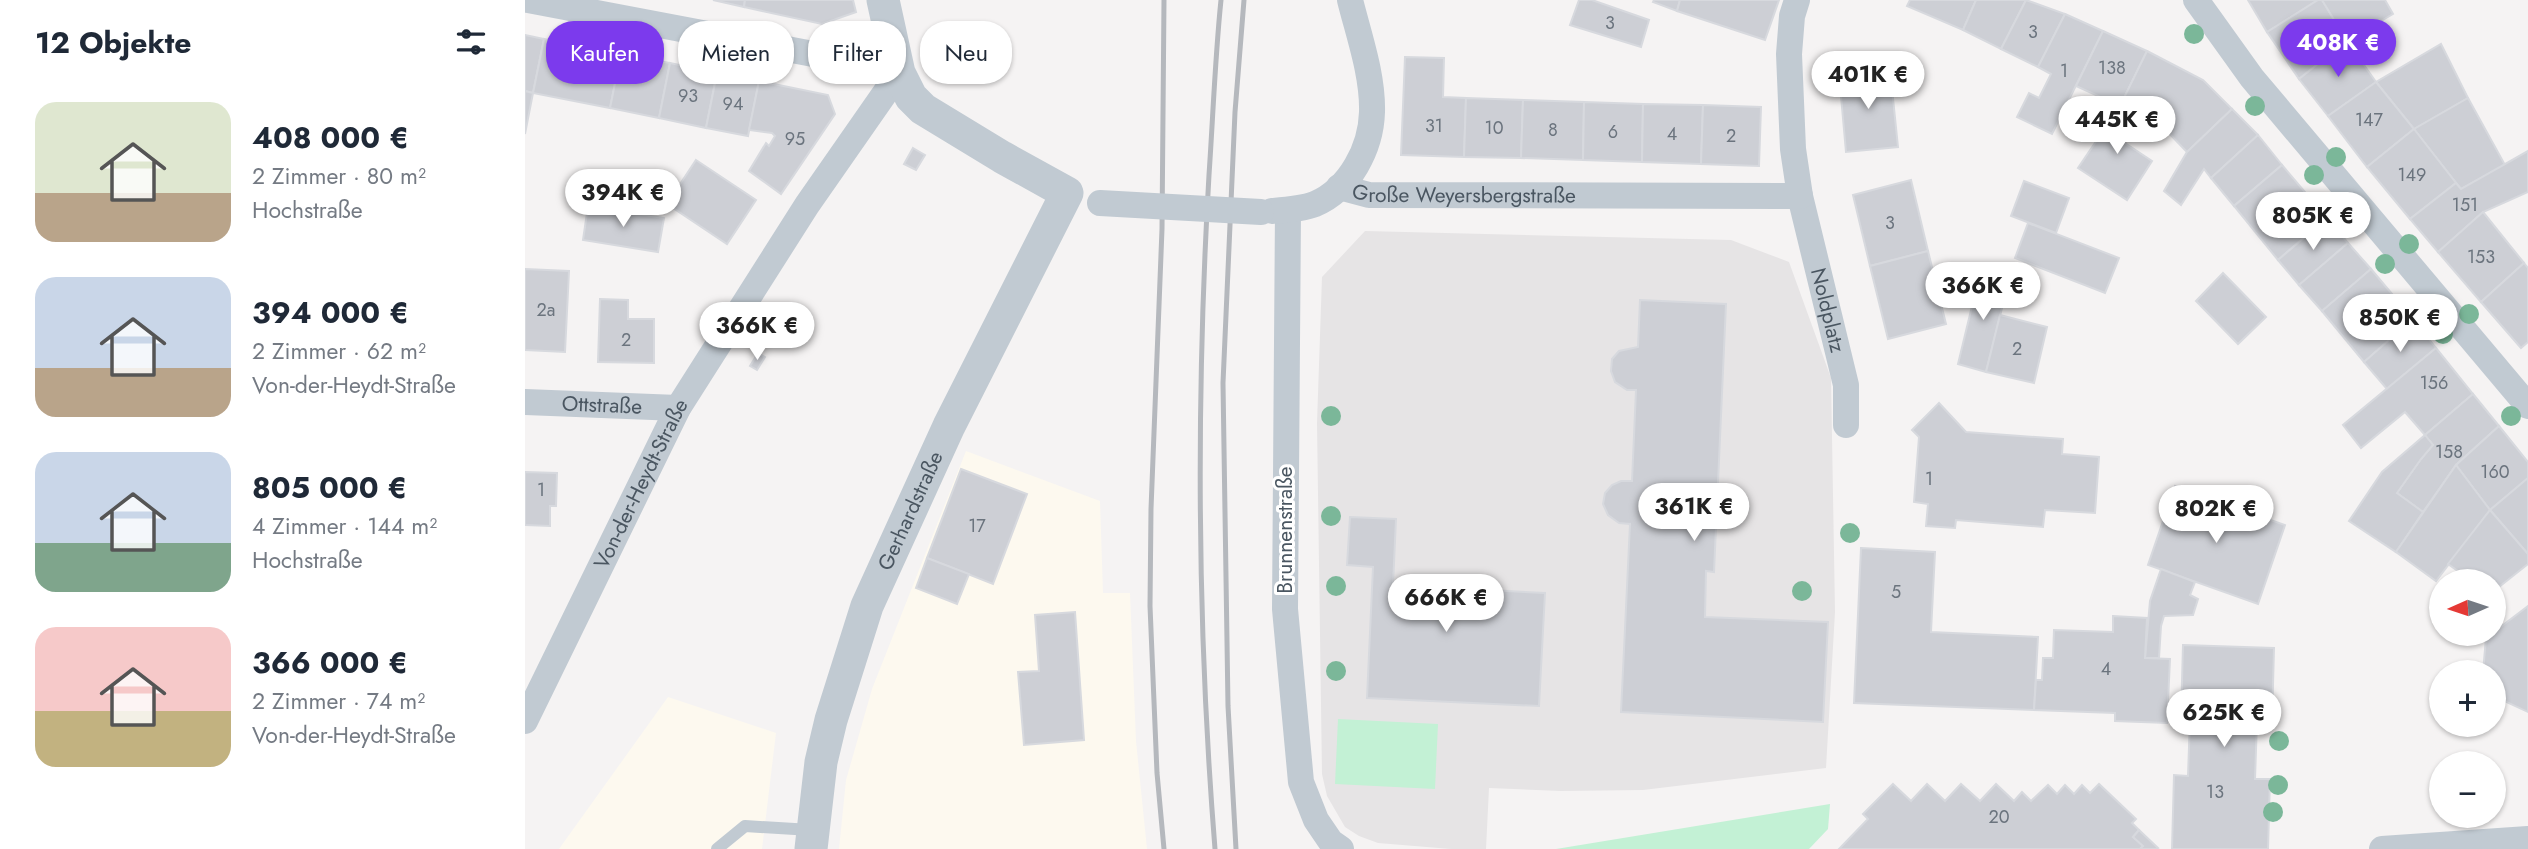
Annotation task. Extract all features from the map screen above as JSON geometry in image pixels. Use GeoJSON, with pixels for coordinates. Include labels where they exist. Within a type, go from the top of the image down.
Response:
{"type":"FeatureCollection","features":[{"type":"Feature","properties":{"kind":"street"},"geometry":{"type":"LineString","coordinates":[[529,0],[556,3],[808,54]]}},
{"type":"Feature","properties":{"kind":"street"},"geometry":{"type":"LineString","coordinates":[[883,0],[888,21]]}},
{"type":"Feature","properties":{"kind":"street"},"geometry":{"type":"LineString","coordinates":[[1339,187],[1361,156],[1372,112],[1369,80],[1350,0]]}},
{"type":"Feature","properties":{"kind":"street"},"geometry":{"type":"LineString","coordinates":[[1797,0],[1792,16],[1790,41],[1790,100],[1800,196]]}},
{"type":"Feature","properties":{"kind":"street"},"geometry":{"type":"LineString","coordinates":[[2196,0],[2252,78],[2528,406]]}},
{"type":"Feature","properties":{"kind":"street","name":"Von-der-Heydt-Straße"},"geometry":{"type":"LineString","coordinates":[[525,722],[678,408],[807,205],[892,84]]}},
{"type":"Feature","properties":{"kind":"street","name":"Große Weyersbergstraße"},"geometry":{"type":"LineString","coordinates":[[904,84],[911,97],[939,120],[1067,193],[1100,203],[1261,212],[1314,204],[1339,187],[1369,195],[1800,196]]}},
{"type":"Feature","properties":{"kind":"street","name":"Gerhardstraße"},"geometry":{"type":"LineString","coordinates":[[811,840],[821,762],[831,720],[867,606],[949,426],[1067,193]]}},
{"type":"Feature","properties":{"kind":"street","name":"Noldplatz"},"geometry":{"type":"LineString","coordinates":[[1800,196],[1846,385],[1846,425]]}},
{"type":"Feature","properties":{"kind":"street","name":"Brunnenstraße"},"geometry":{"type":"LineString","coordinates":[[1288,210],[1285,609],[1301,782],[1316,820],[1336,846]]}},
{"type":"Feature","properties":{"kind":"street","name":"Ottstraße"},"geometry":{"type":"LineString","coordinates":[[525,402],[678,408]]}},
{"type":"Feature","properties":{"kind":"street"},"geometry":{"type":"LineString","coordinates":[[2382,849],[2528,839]]}},
{"type":"Feature","properties":{"kind":"lane"},"geometry":{"type":"LineString","coordinates":[[717,849],[745,826],[811,840]]}},
{"type":"Feature","properties":{"kind":"shaded area"},"geometry":{"type":"Polygon","coordinates":[[[1365,231],[1731,240],[1789,262],[1831,378],[1835,612],[1826,768],[1643,790],[1489,788],[1486,849],[1378,843],[1345,827],[1327,796],[1322,774],[1317,423],[1322,277],[1365,231]]]}},
{"type":"Feature","properties":{"kind":"shaded area"},"geometry":{"type":"Polygon","coordinates":[[[966,451],[1100,501],[1103,593],[1130,593],[1136,741],[1147,849],[839,849],[846,780],[872,689],[966,451]]]}},
{"type":"Feature","properties":{"kind":"shaded area"},"geometry":{"type":"Polygon","coordinates":[[[668,697],[776,733],[762,849],[559,849],[668,697]]]}},
{"type":"Feature","properties":{"kind":"green space"},"geometry":{"type":"Polygon","coordinates":[[[1338,719],[1438,724],[1435,789],[1335,784],[1338,719]]]}},
{"type":"Feature","properties":{"kind":"green space"},"geometry":{"type":"Polygon","coordinates":[[[1830,804],[1828,829],[1809,849],[1556,849],[1830,804]]]}},
{"type":"Feature","properties":{"kind":"building"},"geometry":{"type":"Polygon","coordinates":[[[713,0],[745,0],[744,7],[713,0]]]}},
{"type":"Feature","properties":{"kind":"building"},"geometry":{"type":"Polygon","coordinates":[[[745,0],[853,0],[856,12],[830,21],[808,21],[744,7],[745,0]]]}},
{"type":"Feature","properties":{"kind":"building"},"geometry":{"type":"Polygon","coordinates":[[[1579,0],[1592,0],[1649,20],[1641,47],[1570,25],[1579,0]]]}},
{"type":"Feature","properties":{"kind":"building"},"geometry":{"type":"Polygon","coordinates":[[[1680,0],[1677,11],[1653,2],[1680,0]]]}},
{"type":"Feature","properties":{"kind":"building"},"geometry":{"type":"Polygon","coordinates":[[[1680,0],[1779,0],[1765,40],[1677,11],[1680,0]]]}},
{"type":"Feature","properties":{"kind":"building"},"geometry":{"type":"Polygon","coordinates":[[[1910,0],[1976,0],[1963,30],[1907,6],[1910,0]]]}},
{"type":"Feature","properties":{"kind":"building"},"geometry":{"type":"Polygon","coordinates":[[[1976,0],[2026,0],[2001,49],[1963,30],[1976,0]]]}},
{"type":"Feature","properties":{"kind":"building"},"geometry":{"type":"Polygon","coordinates":[[[2026,0],[2065,14],[2038,67],[2001,49],[2026,0]]]}},
{"type":"Feature","properties":{"kind":"building"},"geometry":{"type":"Polygon","coordinates":[[[2248,0],[2318,0],[2267,32],[2248,0]]]}},
{"type":"Feature","properties":{"kind":"building"},"geometry":{"type":"Polygon","coordinates":[[[2322,0],[2347,41],[2299,79],[2267,32],[2322,0]]]}},
{"type":"Feature","properties":{"kind":"building"},"geometry":{"type":"Polygon","coordinates":[[[2322,0],[2385,0],[2393,14],[2347,41],[2322,0]]]}},
{"type":"Feature","properties":{"kind":"building"},"geometry":{"type":"Polygon","coordinates":[[[2065,14],[2103,31],[2052,134],[2017,117],[2029,93],[2039,98],[2051,74],[2038,67],[2065,14]]]}},
{"type":"Feature","properties":{"kind":"building"},"geometry":{"type":"Polygon","coordinates":[[[2103,31],[2147,51],[2120,106],[2076,86],[2103,31]]]}},
{"type":"Feature","properties":{"kind":"building"},"geometry":{"type":"Polygon","coordinates":[[[525,35],[544,39],[533,93],[525,91],[525,35]]]}},
{"type":"Feature","properties":{"kind":"building"},"geometry":{"type":"Polygon","coordinates":[[[544,39],[546,84],[615,84],[610,108],[533,93],[544,39]]]}},
{"type":"Feature","properties":{"kind":"building"},"geometry":{"type":"Polygon","coordinates":[[[2347,41],[2376,82],[2328,116],[2299,79],[2347,41]]]}},
{"type":"Feature","properties":{"kind":"building"},"geometry":{"type":"Polygon","coordinates":[[[2441,44],[2468,98],[2414,129],[2376,82],[2441,44]]]}},
{"type":"Feature","properties":{"kind":"building"},"geometry":{"type":"Polygon","coordinates":[[[2147,51],[2203,80],[2232,109],[2187,152],[2163,127],[2120,106],[2147,51]]]}},
{"type":"Feature","properties":{"kind":"building"},"geometry":{"type":"Polygon","coordinates":[[[1405,57],[1444,58],[1443,97],[1466,98],[1464,157],[1401,155],[1405,57]]]}},
{"type":"Feature","properties":{"kind":"building"},"geometry":{"type":"Polygon","coordinates":[[[664,62],[670,63],[659,118],[610,108],[615,84],[664,84],[664,62]]]}},
{"type":"Feature","properties":{"kind":"building"},"geometry":{"type":"Polygon","coordinates":[[[670,63],[678,65],[678,84],[715,84],[706,128],[659,118],[670,63]]]}},
{"type":"Feature","properties":{"kind":"building"},"geometry":{"type":"Polygon","coordinates":[[[1890,69],[1898,147],[1846,152],[1839,74],[1890,69]]]}},
{"type":"Feature","properties":{"kind":"building"},"geometry":{"type":"Polygon","coordinates":[[[2376,82],[2414,129],[2367,167],[2328,116],[2376,82]]]}},
{"type":"Feature","properties":{"kind":"building"},"geometry":{"type":"Polygon","coordinates":[[[715,84],[758,84],[748,136],[706,128],[715,84]]]}},
{"type":"Feature","properties":{"kind":"building"},"geometry":{"type":"Polygon","coordinates":[[[758,84],[774,84],[828,95],[835,114],[781,194],[749,171],[766,143],[769,146],[775,136],[772,133],[749,130],[758,84]]]}},
{"type":"Feature","properties":{"kind":"building"},"geometry":{"type":"Polygon","coordinates":[[[525,91],[533,93],[525,134],[525,91]]]}},
{"type":"Feature","properties":{"kind":"building"},"geometry":{"type":"Polygon","coordinates":[[[1466,98],[1523,100],[1521,158],[1464,157],[1466,98]]]}},
{"type":"Feature","properties":{"kind":"building"},"geometry":{"type":"Polygon","coordinates":[[[2468,98],[2505,165],[2461,189],[2414,129],[2468,98]]]}},
{"type":"Feature","properties":{"kind":"building"},"geometry":{"type":"Polygon","coordinates":[[[1523,100],[1584,102],[1583,160],[1521,158],[1523,100]]]}},
{"type":"Feature","properties":{"kind":"building"},"geometry":{"type":"Polygon","coordinates":[[[1584,102],[1643,104],[1642,162],[1583,160],[1584,102]]]}},
{"type":"Feature","properties":{"kind":"building"},"geometry":{"type":"Polygon","coordinates":[[[1643,104],[1703,105],[1701,164],[1642,162],[1643,104]]]}},
{"type":"Feature","properties":{"kind":"building"},"geometry":{"type":"Polygon","coordinates":[[[1703,105],[1761,107],[1759,166],[1701,164],[1703,105]]]}},
{"type":"Feature","properties":{"kind":"building"},"geometry":{"type":"Polygon","coordinates":[[[2120,106],[2143,117],[2125,143],[2152,161],[2127,200],[2078,168],[2120,106]]]}},
{"type":"Feature","properties":{"kind":"building"},"geometry":{"type":"Polygon","coordinates":[[[2232,109],[2258,135],[2211,178],[2204,169],[2181,205],[2164,191],[2187,152],[2232,109]]]}},
{"type":"Feature","properties":{"kind":"building"},"geometry":{"type":"Polygon","coordinates":[[[2414,129],[2456,183],[2410,219],[2367,167],[2414,129]]]}},
{"type":"Feature","properties":{"kind":"building"},"geometry":{"type":"Polygon","coordinates":[[[2258,135],[2282,165],[2234,206],[2211,178],[2258,135]]]}},
{"type":"Feature","properties":{"kind":"building"},"geometry":{"type":"Polygon","coordinates":[[[913,148],[925,155],[916,170],[904,164],[913,148]]]}},
{"type":"Feature","properties":{"kind":"building"},"geometry":{"type":"Polygon","coordinates":[[[2528,151],[2528,192],[2483,212],[2438,252],[2410,219],[2456,183],[2461,189],[2528,151]]]}},
{"type":"Feature","properties":{"kind":"building"},"geometry":{"type":"Polygon","coordinates":[[[696,160],[756,200],[727,244],[667,204],[696,160]]]}},
{"type":"Feature","properties":{"kind":"building"},"geometry":{"type":"Polygon","coordinates":[[[2282,165],[2327,218],[2278,260],[2234,206],[2282,165]]]}},
{"type":"Feature","properties":{"kind":"building"},"geometry":{"type":"Polygon","coordinates":[[[1911,180],[1928,251],[1870,266],[1853,195],[1911,180]]]}},
{"type":"Feature","properties":{"kind":"building"},"geometry":{"type":"Polygon","coordinates":[[[2024,181],[2069,198],[2056,233],[2011,216],[2024,181]]]}},
{"type":"Feature","properties":{"kind":"building"},"geometry":{"type":"Polygon","coordinates":[[[588,206],[664,218],[658,252],[583,240],[588,206]]]}},
{"type":"Feature","properties":{"kind":"building"},"geometry":{"type":"Polygon","coordinates":[[[2483,212],[2524,263],[2481,302],[2438,252],[2483,212]]]}},
{"type":"Feature","properties":{"kind":"building"},"geometry":{"type":"Polygon","coordinates":[[[2327,218],[2348,243],[2299,285],[2278,260],[2327,218]]]}},
{"type":"Feature","properties":{"kind":"building"},"geometry":{"type":"Polygon","coordinates":[[[2028,223],[2119,258],[2105,293],[2015,258],[2028,223]]]}},
{"type":"Feature","properties":{"kind":"building"},"geometry":{"type":"Polygon","coordinates":[[[2348,243],[2371,269],[2322,311],[2299,285],[2348,243]]]}},
{"type":"Feature","properties":{"kind":"building"},"geometry":{"type":"Polygon","coordinates":[[[1928,251],[1946,324],[1888,339],[1870,266],[1928,251]]]}},
{"type":"Feature","properties":{"kind":"building"},"geometry":{"type":"Polygon","coordinates":[[[2524,263],[2528,268],[2528,342],[2521,348],[2481,302],[2524,263]]]}},
{"type":"Feature","properties":{"kind":"building"},"geometry":{"type":"Polygon","coordinates":[[[525,269],[569,271],[565,352],[525,350],[525,269]]]}},
{"type":"Feature","properties":{"kind":"building"},"geometry":{"type":"Polygon","coordinates":[[[2371,269],[2413,319],[2364,362],[2322,311],[2371,269]]]}},
{"type":"Feature","properties":{"kind":"building"},"geometry":{"type":"Polygon","coordinates":[[[1980,273],[2009,280],[1986,372],[1958,364],[1980,273]]]}},
{"type":"Feature","properties":{"kind":"building"},"geometry":{"type":"Polygon","coordinates":[[[2223,273],[2266,317],[2238,344],[2196,301],[2223,273]]]}},
{"type":"Feature","properties":{"kind":"building"},"geometry":{"type":"Polygon","coordinates":[[[600,299],[628,300],[628,319],[654,319],[654,363],[598,362],[600,299]]]}},
{"type":"Feature","properties":{"kind":"building"},"geometry":{"type":"Polygon","coordinates":[[[1640,300],[1726,304],[1714,572],[1706,571],[1705,617],[1828,622],[1823,722],[1621,712],[1630,524],[1619,523],[1608,515],[1603,504],[1605,493],[1612,485],[1621,481],[1632,481],[1636,390],[1627,390],[1615,382],[1611,371],[1612,359],[1619,351],[1638,347],[1640,300]]]}},
{"type":"Feature","properties":{"kind":"building"},"geometry":{"type":"Polygon","coordinates":[[[2000,315],[2047,327],[2034,383],[1986,372],[2000,315]]]}},
{"type":"Feature","properties":{"kind":"building"},"geometry":{"type":"Polygon","coordinates":[[[2413,319],[2436,348],[2387,389],[2364,362],[2413,319]]]}},
{"type":"Feature","properties":{"kind":"building"},"geometry":{"type":"Polygon","coordinates":[[[2436,348],[2473,394],[2425,435],[2405,412],[2361,448],[2343,425],[2436,348]]]}},
{"type":"Feature","properties":{"kind":"building"},"geometry":{"type":"Polygon","coordinates":[[[758,353],[765,357],[757,370],[750,366],[758,353]]]}},
{"type":"Feature","properties":{"kind":"building"},"geometry":{"type":"Polygon","coordinates":[[[2473,394],[2499,426],[2456,465],[2423,512],[2397,493],[2433,445],[2425,435],[2473,394]]]}},
{"type":"Feature","properties":{"kind":"building"},"geometry":{"type":"Polygon","coordinates":[[[1939,403],[1966,432],[2063,439],[2062,454],[2099,457],[2095,513],[2045,510],[2043,527],[1956,520],[1955,528],[1926,526],[1928,504],[1914,502],[1919,437],[1912,430],[1939,403]]]}},
{"type":"Feature","properties":{"kind":"building"},"geometry":{"type":"Polygon","coordinates":[[[2499,426],[2528,462],[2528,478],[2490,510],[2456,465],[2499,426]]]}},
{"type":"Feature","properties":{"kind":"building"},"geometry":{"type":"Polygon","coordinates":[[[2425,435],[2433,445],[2397,493],[2423,512],[2396,552],[2349,521],[2382,472],[2425,435]]]}},
{"type":"Feature","properties":{"kind":"building"},"geometry":{"type":"Polygon","coordinates":[[[2456,465],[2490,510],[2445,569],[2429,569],[2429,576],[2396,552],[2456,465]]]}},
{"type":"Feature","properties":{"kind":"building"},"geometry":{"type":"Polygon","coordinates":[[[961,469],[1027,494],[993,584],[927,558],[961,469]]]}},
{"type":"Feature","properties":{"kind":"building"},"geometry":{"type":"Polygon","coordinates":[[[525,472],[557,473],[556,506],[550,506],[550,526],[525,525],[525,472]]]}},
{"type":"Feature","properties":{"kind":"building"},"geometry":{"type":"Polygon","coordinates":[[[2528,478],[2528,554],[2490,510],[2528,478]]]}},
{"type":"Feature","properties":{"kind":"building"},"geometry":{"type":"Polygon","coordinates":[[[2175,486],[2285,525],[2258,604],[2148,565],[2175,486]]]}},
{"type":"Feature","properties":{"kind":"building"},"geometry":{"type":"Polygon","coordinates":[[[2490,510],[2528,554],[2528,564],[2506,581],[2506,569],[2455,569],[2448,564],[2490,510]]]}},
{"type":"Feature","properties":{"kind":"building"},"geometry":{"type":"Polygon","coordinates":[[[1350,517],[1396,519],[1393,585],[1545,593],[1539,706],[1367,698],[1373,567],[1347,565],[1350,517]]]}},
{"type":"Feature","properties":{"kind":"building"},"geometry":{"type":"Polygon","coordinates":[[[1861,548],[1935,552],[1931,632],[2038,637],[2034,710],[1854,703],[1861,548]]]}},
{"type":"Feature","properties":{"kind":"building"},"geometry":{"type":"Polygon","coordinates":[[[927,558],[969,574],[957,604],[916,588],[927,558]]]}},
{"type":"Feature","properties":{"kind":"building"},"geometry":{"type":"Polygon","coordinates":[[[2161,569],[2195,582],[2190,595],[2198,599],[2193,615],[2164,616],[2159,658],[2145,658],[2150,601],[2161,569]]]}},
{"type":"Feature","properties":{"kind":"building"},"geometry":{"type":"Polygon","coordinates":[[[2528,606],[2528,712],[2506,702],[2506,660],[2484,660],[2485,646],[2506,646],[2506,623],[2528,606]]]}},
{"type":"Feature","properties":{"kind":"building"},"geometry":{"type":"Polygon","coordinates":[[[1075,612],[1084,740],[1024,745],[1018,672],[1039,671],[1035,615],[1075,612]]]}},
{"type":"Feature","properties":{"kind":"building"},"geometry":{"type":"Polygon","coordinates":[[[2113,616],[2147,618],[2145,658],[2170,659],[2167,723],[2115,721],[2115,713],[2034,710],[2036,680],[2042,680],[2043,658],[2053,658],[2054,630],[2113,632],[2113,616]]]}},
{"type":"Feature","properties":{"kind":"building"},"geometry":{"type":"Polygon","coordinates":[[[2183,645],[2274,648],[2272,722],[2257,721],[2255,779],[2270,779],[2268,849],[2172,849],[2174,775],[2188,776],[2190,718],[2181,718],[2183,645]]]}},
{"type":"Feature","properties":{"kind":"building"},"geometry":{"type":"Polygon","coordinates":[[[1893,784],[1911,801],[1927,784],[1945,801],[1961,784],[1980,801],[1996,784],[2014,801],[2022,792],[2031,801],[2048,785],[2057,794],[2065,785],[2074,794],[2082,785],[2090,793],[2099,784],[2136,819],[2132,823],[2139,830],[2133,837],[2143,846],[2140,849],[1839,849],[1868,819],[1863,814],[1893,784]]]}},
{"type":"Feature","properties":{"kind":"building"},"geometry":{"type":"Polygon","coordinates":[[[2139,830],[2158,848],[2140,849],[2143,846],[2133,837],[2139,830]]]}},
{"type":"Feature","properties":{"kind":"railway"},"geometry":{"type":"LineString","coordinates":[[1164,0],[1162,229],[1150,606],[1157,773],[1164,849]]}},
{"type":"Feature","properties":{"kind":"railway"},"geometry":{"type":"LineString","coordinates":[[1215,849],[1205,681],[1200,428],[1205,259],[1221,0]]}},
{"type":"Feature","properties":{"kind":"railway"},"geometry":{"type":"LineString","coordinates":[[1236,849],[1228,706],[1223,383],[1235,112],[1244,0]]}}]}
